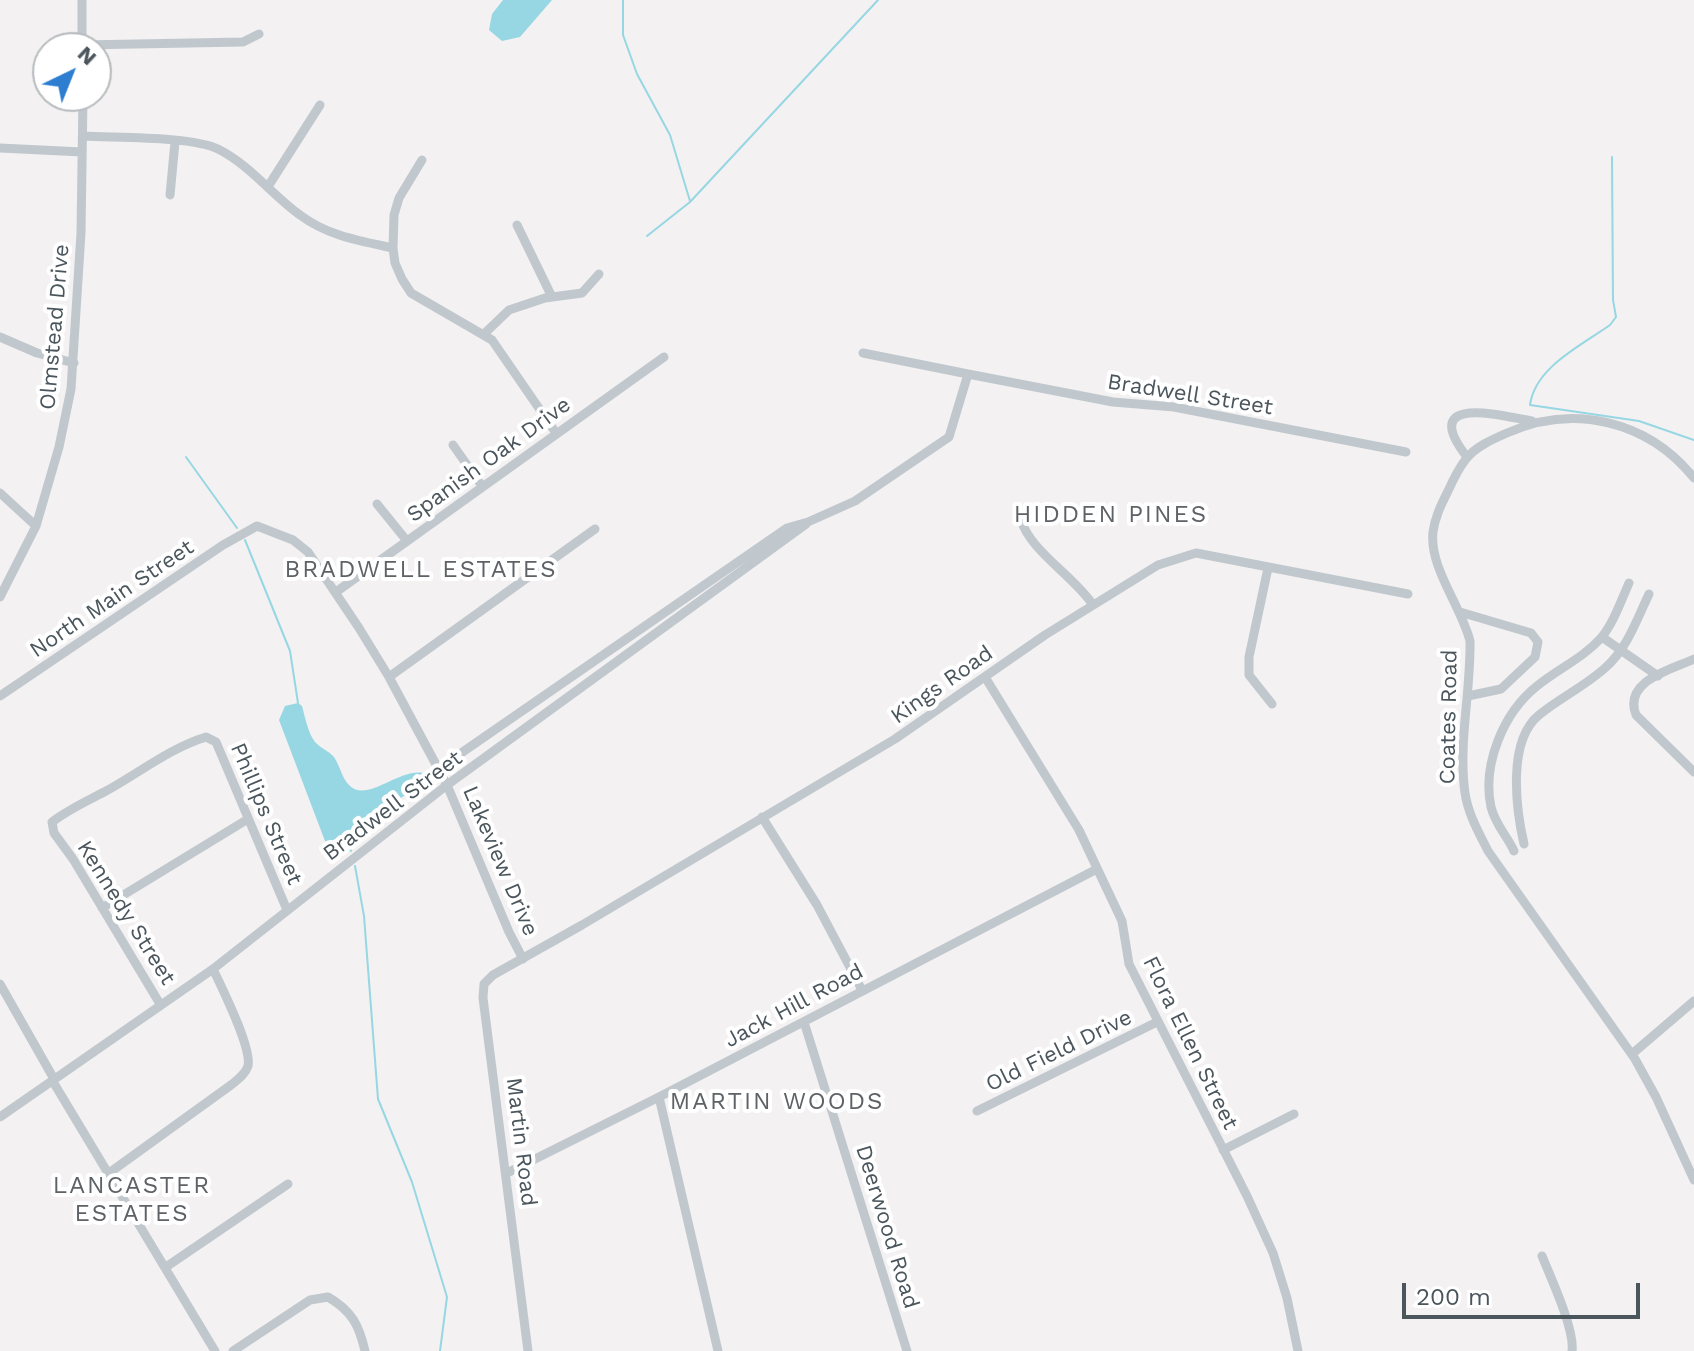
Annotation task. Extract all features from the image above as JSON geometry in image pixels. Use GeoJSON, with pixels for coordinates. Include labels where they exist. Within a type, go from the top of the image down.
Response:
{"type":"FeatureCollection","features":[{"type":"Feature","properties":{"kind":"street"},"geometry":{"type":"LineString","coordinates":[[82,0],[82,32]]}},
{"type":"Feature","properties":{"kind":"street"},"geometry":{"type":"LineString","coordinates":[[112,45],[243,42],[259,34]]}},
{"type":"Feature","properties":{"kind":"street"},"geometry":{"type":"LineString","coordinates":[[269,185],[320,105]]}},
{"type":"Feature","properties":{"kind":"street","name":"Olmstead Drive"},"geometry":{"type":"LineString","coordinates":[[0,597],[36,526],[59,447],[74,363],[83,112]]}},
{"type":"Feature","properties":{"kind":"street"},"geometry":{"type":"LineString","coordinates":[[83,136],[193,142],[218,149],[269,185],[299,215],[342,238],[393,248]]}},
{"type":"Feature","properties":{"kind":"street"},"geometry":{"type":"LineString","coordinates":[[170,195],[175,142]]}},
{"type":"Feature","properties":{"kind":"street"},"geometry":{"type":"LineString","coordinates":[[0,148],[82,152]]}},
{"type":"Feature","properties":{"kind":"street"},"geometry":{"type":"LineString","coordinates":[[422,160],[399,198],[394,215],[395,263],[411,293],[492,340],[556,433]]}},
{"type":"Feature","properties":{"kind":"street"},"geometry":{"type":"LineString","coordinates":[[517,225],[552,297]]}},
{"type":"Feature","properties":{"kind":"street"},"geometry":{"type":"LineString","coordinates":[[484,334],[509,310],[522,303],[582,293],[599,274]]}},
{"type":"Feature","properties":{"kind":"street"},"geometry":{"type":"LineString","coordinates":[[0,337],[37,353],[74,363]]}},
{"type":"Feature","properties":{"kind":"street","name":"Bradwell Street"},"geometry":{"type":"LineString","coordinates":[[863,353],[1113,402],[1174,407],[1406,452]]}},
{"type":"Feature","properties":{"kind":"street","name":"Spanish Oak Drive"},"geometry":{"type":"LineString","coordinates":[[336,592],[664,357]]}},
{"type":"Feature","properties":{"kind":"street","name":"Bradwell Street"},"geometry":{"type":"LineString","coordinates":[[438,769],[787,528],[833,512],[872,491],[949,437],[968,374]]}},
{"type":"Feature","properties":{"kind":"street"},"geometry":{"type":"LineString","coordinates":[[1467,457],[1453,439],[1450,429],[1460,415],[1489,413],[1532,421]]}},
{"type":"Feature","properties":{"kind":"street","name":"Coates Road"},"geometry":{"type":"LineString","coordinates":[[1694,478],[1678,458],[1655,441],[1630,429],[1571,417],[1532,421],[1492,439],[1467,457],[1437,514],[1433,535],[1434,552],[1444,583],[1460,612],[1470,641],[1464,774],[1474,824],[1496,862],[1632,1054],[1656,1097],[1694,1180]]}},
{"type":"Feature","properties":{"kind":"street"},"geometry":{"type":"LineString","coordinates":[[453,445],[482,486]]}},
{"type":"Feature","properties":{"kind":"street"},"geometry":{"type":"LineString","coordinates":[[0,493],[36,526]]}},
{"type":"Feature","properties":{"kind":"street"},"geometry":{"type":"LineString","coordinates":[[377,504],[407,541]]}},
{"type":"Feature","properties":{"kind":"street"},"geometry":{"type":"LineString","coordinates":[[1021,520],[1026,534],[1077,584],[1093,605]]}},
{"type":"Feature","properties":{"kind":"street","name":"Bradwell Street"},"geometry":{"type":"LineString","coordinates":[[0,1117],[213,969],[447,785],[808,522]]}},
{"type":"Feature","properties":{"kind":"street","name":"Lakeview Drive"},"geometry":{"type":"LineString","coordinates":[[245,532],[257,526],[293,540],[308,552],[336,592],[389,677],[447,785],[523,959]]}},
{"type":"Feature","properties":{"kind":"street"},"geometry":{"type":"LineString","coordinates":[[389,677],[595,529]]}},
{"type":"Feature","properties":{"kind":"street","name":"North Main Street"},"geometry":{"type":"LineString","coordinates":[[0,696],[245,532]]}},
{"type":"Feature","properties":{"kind":"street","name":"Kings Road"},"geometry":{"type":"LineString","coordinates":[[523,959],[895,739],[1093,605],[1158,565],[1196,553],[1408,594]]}},
{"type":"Feature","properties":{"kind":"street"},"geometry":{"type":"LineString","coordinates":[[1268,568],[1249,657],[1249,675],[1272,704]]}},
{"type":"Feature","properties":{"kind":"street"},"geometry":{"type":"LineString","coordinates":[[1514,851],[1492,809],[1489,776],[1500,735],[1535,687],[1602,637],[1629,583]]}},
{"type":"Feature","properties":{"kind":"street"},"geometry":{"type":"LineString","coordinates":[[1524,844],[1515,781],[1522,743],[1536,717],[1607,667],[1621,650],[1649,594]]}},
{"type":"Feature","properties":{"kind":"street"},"geometry":{"type":"LineString","coordinates":[[1460,612],[1531,633],[1539,648],[1535,657],[1501,689],[1468,696]]}},
{"type":"Feature","properties":{"kind":"street"},"geometry":{"type":"LineString","coordinates":[[1602,637],[1658,676]]}},
{"type":"Feature","properties":{"kind":"street"},"geometry":{"type":"LineString","coordinates":[[1694,659],[1646,681],[1635,693],[1633,703],[1636,715],[1694,772]]}},
{"type":"Feature","properties":{"kind":"street","name":"Flora Ellen Street"},"geometry":{"type":"LineString","coordinates":[[985,677],[1079,830],[1122,921],[1129,964],[1273,1253],[1287,1298],[1298,1351]]}},
{"type":"Feature","properties":{"kind":"street","name":"Phillips Street"},"geometry":{"type":"LineString","coordinates":[[60,842],[52,822],[70,808],[105,792],[189,743],[206,737],[216,742],[287,910]]}},
{"type":"Feature","properties":{"kind":"street"},"geometry":{"type":"LineString","coordinates":[[762,817],[817,905],[862,990]]}},
{"type":"Feature","properties":{"kind":"street"},"geometry":{"type":"LineString","coordinates":[[102,908],[248,819]]}},
{"type":"Feature","properties":{"kind":"street","name":"Kennedy Street"},"geometry":{"type":"LineString","coordinates":[[60,842],[160,1004]]}},
{"type":"Feature","properties":{"kind":"street","name":"Jack Hill Road"},"geometry":{"type":"LineString","coordinates":[[507,1173],[1097,869]]}},
{"type":"Feature","properties":{"kind":"street","name":"Martin Road"},"geometry":{"type":"LineString","coordinates":[[523,959],[493,975],[484,984],[483,998],[528,1351]]}},
{"type":"Feature","properties":{"kind":"street"},"geometry":{"type":"LineString","coordinates":[[109,1173],[246,1072],[249,1062],[243,1040],[213,969]]}},
{"type":"Feature","properties":{"kind":"street"},"geometry":{"type":"LineString","coordinates":[[0,984],[53,1080],[215,1351]]}},
{"type":"Feature","properties":{"kind":"street"},"geometry":{"type":"LineString","coordinates":[[1632,1054],[1694,1001]]}},
{"type":"Feature","properties":{"kind":"street","name":"Deerwood Road"},"geometry":{"type":"LineString","coordinates":[[804,1022],[907,1351]]}},
{"type":"Feature","properties":{"kind":"street","name":"Old Field Drive"},"geometry":{"type":"LineString","coordinates":[[977,1111],[1157,1022]]}},
{"type":"Feature","properties":{"kind":"street"},"geometry":{"type":"LineString","coordinates":[[659,1097],[718,1351]]}},
{"type":"Feature","properties":{"kind":"street"},"geometry":{"type":"LineString","coordinates":[[1223,1150],[1294,1114]]}},
{"type":"Feature","properties":{"kind":"street"},"geometry":{"type":"LineString","coordinates":[[166,1267],[288,1184]]}},
{"type":"Feature","properties":{"kind":"street"},"geometry":{"type":"LineString","coordinates":[[1542,1256],[1566,1322],[1572,1351]]}},
{"type":"Feature","properties":{"kind":"street"},"geometry":{"type":"LineString","coordinates":[[233,1351],[310,1300],[328,1297],[351,1313],[359,1326],[365,1351]]}},
{"type":"Feature","properties":{"kind":"water"},"geometry":{"type":"Polygon","coordinates":[[[503,0],[552,0],[520,37],[502,41],[489,30],[492,14],[503,0]]]}},
{"type":"Feature","properties":{"kind":"water"},"geometry":{"type":"Polygon","coordinates":[[[298,703],[317,744],[334,757],[349,785],[356,790],[374,788],[414,773],[423,773],[425,779],[421,786],[387,806],[337,843],[325,841],[279,720],[285,706],[298,703]]]}},
{"type":"Feature","properties":{"kind":"waterway"},"geometry":{"type":"LineString","coordinates":[[623,0],[623,35],[637,74],[670,135],[690,201]]}},
{"type":"Feature","properties":{"kind":"waterway"},"geometry":{"type":"LineString","coordinates":[[647,236],[690,202],[878,0]]}},
{"type":"Feature","properties":{"kind":"waterway"},"geometry":{"type":"LineString","coordinates":[[1612,157],[1613,300],[1616,317],[1610,325],[1550,368],[1534,391],[1530,405],[1639,421],[1694,440]]}},
{"type":"Feature","properties":{"kind":"waterway"},"geometry":{"type":"LineString","coordinates":[[186,457],[237,528]]}},
{"type":"Feature","properties":{"kind":"waterway"},"geometry":{"type":"LineString","coordinates":[[245,540],[290,651],[298,703]]}},
{"type":"Feature","properties":{"kind":"waterway"},"geometry":{"type":"LineString","coordinates":[[347,836],[351,851]]}},
{"type":"Feature","properties":{"kind":"waterway"},"geometry":{"type":"LineString","coordinates":[[355,866],[364,916],[378,1099],[412,1182],[447,1297],[440,1351]]}},
{"type":"Feature","properties":{"kind":"district","name":"HIDDEN PINES"},"geometry":{"type":"Point","coordinates":[1111,515]}},
{"type":"Feature","properties":{"kind":"district","name":"BRADWELL ESTATES"},"geometry":{"type":"Point","coordinates":[421,570]}},
{"type":"Feature","properties":{"kind":"district","name":"MARTIN WOODS"},"geometry":{"type":"Point","coordinates":[777,1102]}},
{"type":"Feature","properties":{"kind":"district","name":"LANCASTER ESTATES"},"geometry":{"type":"Point","coordinates":[132,1200]}}]}
